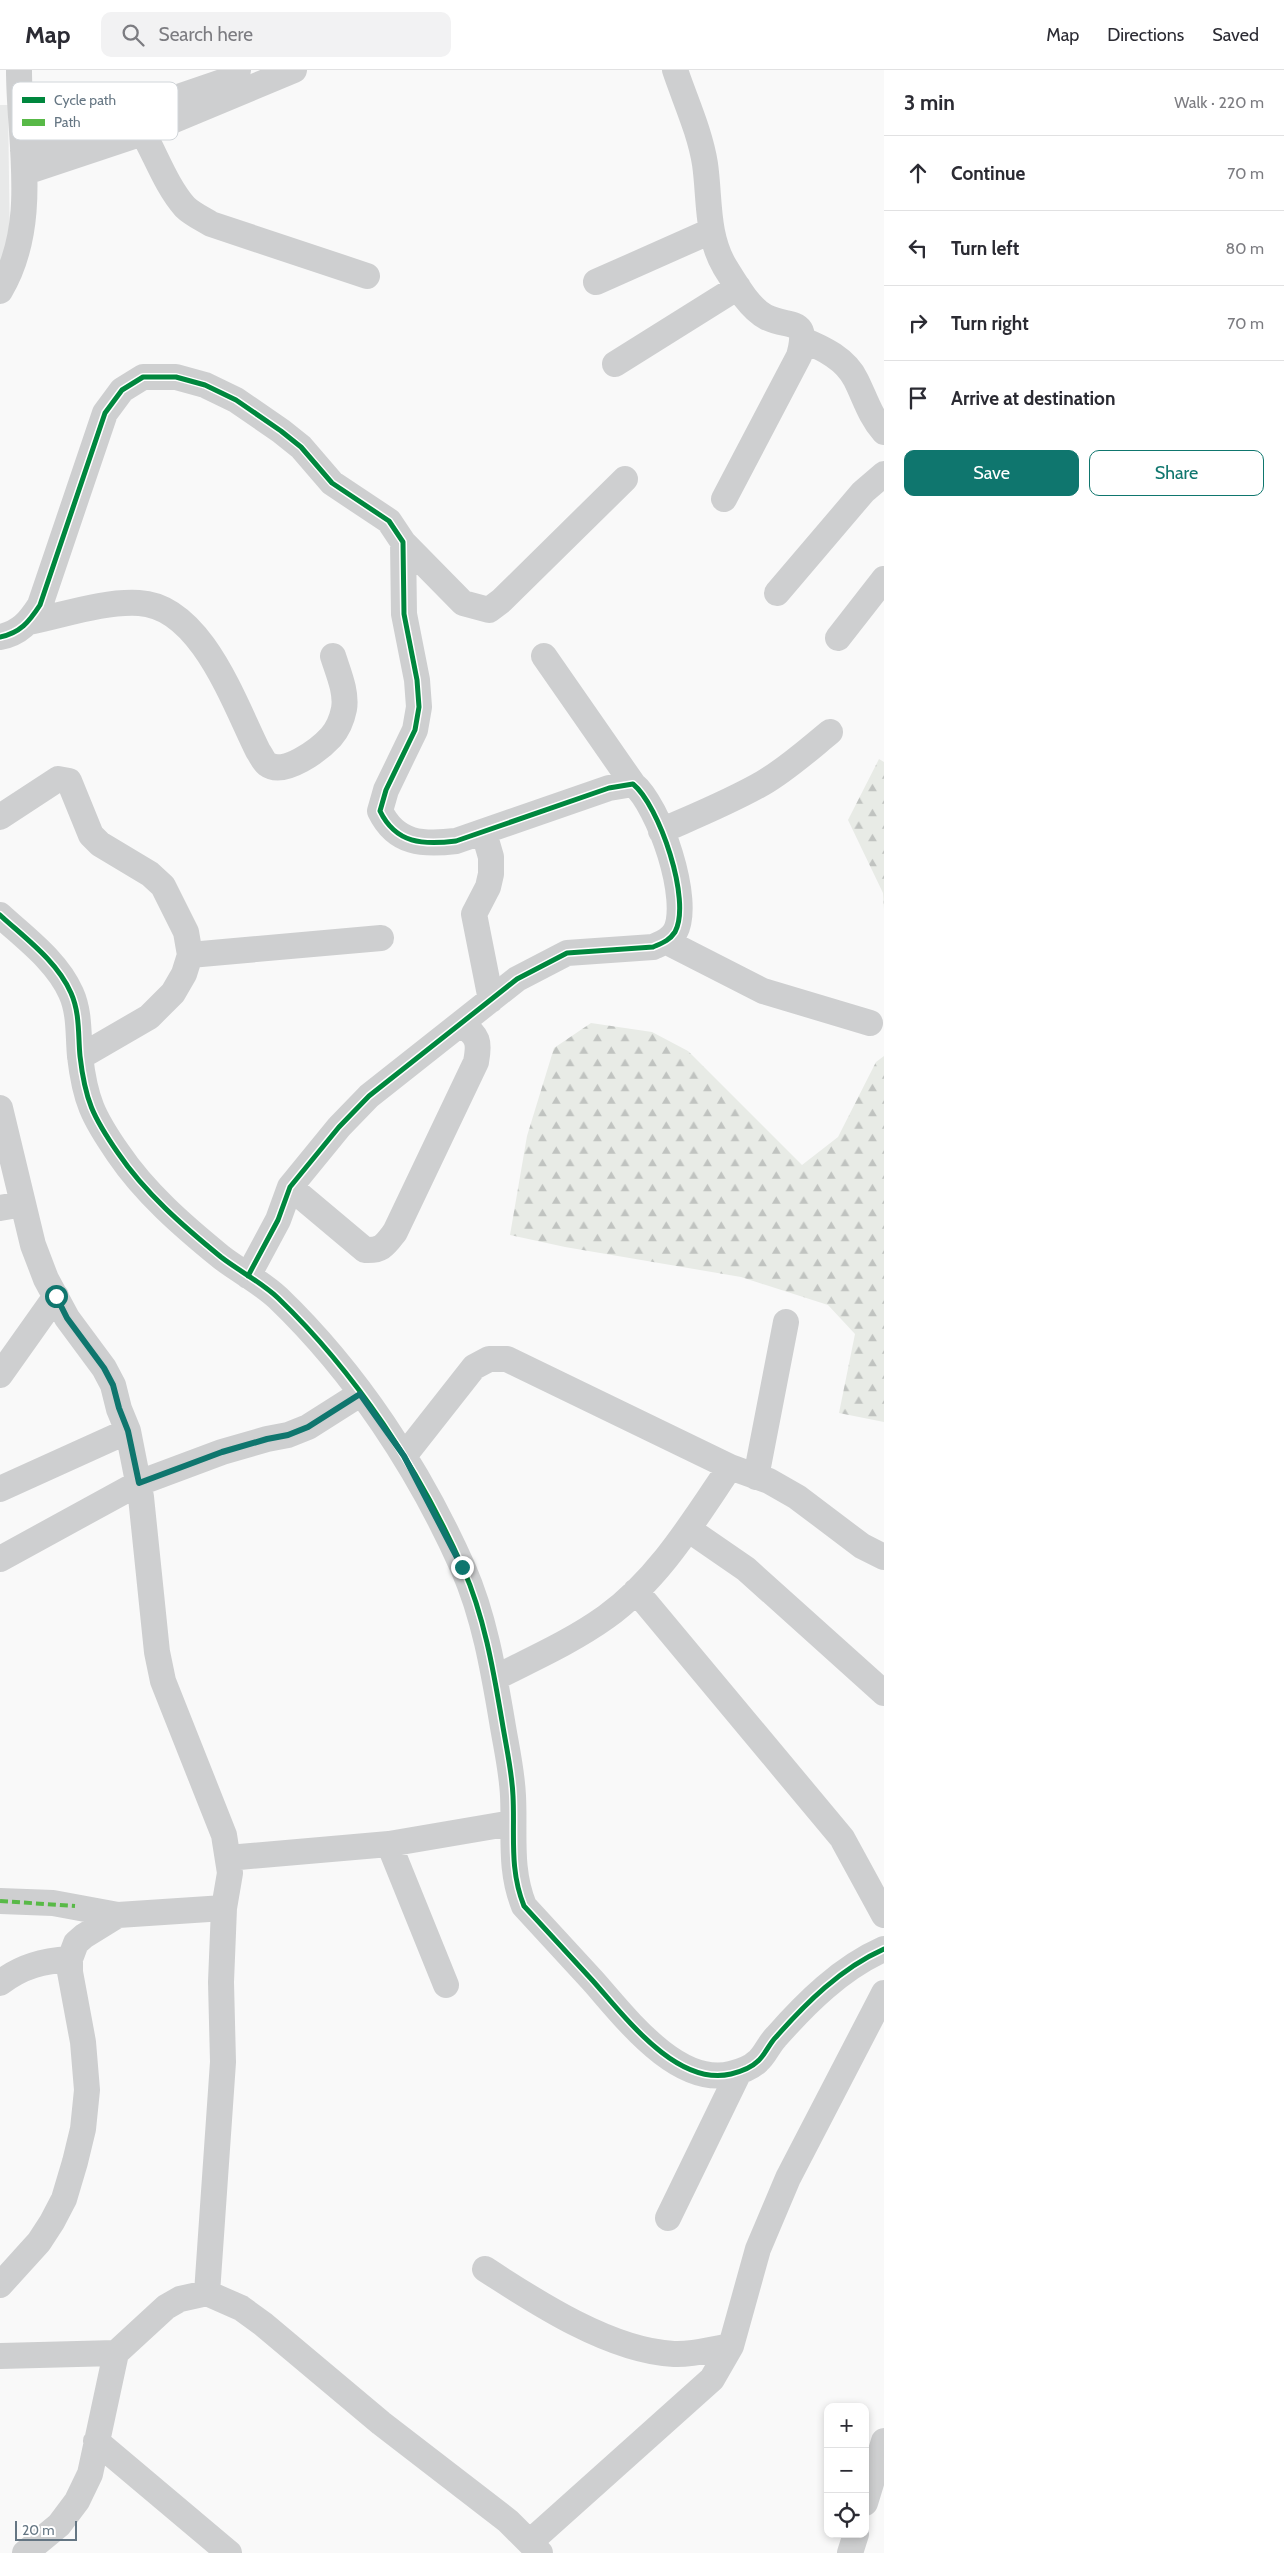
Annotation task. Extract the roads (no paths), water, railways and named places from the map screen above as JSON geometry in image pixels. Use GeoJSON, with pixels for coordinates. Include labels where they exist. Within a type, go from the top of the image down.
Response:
{"type":"FeatureCollection","features":[{"type":"Feature","properties":{"kind":"street"},"geometry":{"type":"LineString","coordinates":[[178,100],[222,82],[235,75],[238,70]]}},
{"type":"Feature","properties":{"kind":"street"},"geometry":{"type":"LineString","coordinates":[[178,118],[294,70]]}},
{"type":"Feature","properties":{"kind":"street"},"geometry":{"type":"LineString","coordinates":[[675,70],[701,144],[705,164],[711,231],[724,265],[738,286],[766,317],[794,323],[800,330],[803,340],[799,356],[724,499]]}},
{"type":"Feature","properties":{"kind":"street"},"geometry":{"type":"LineString","coordinates":[[0,291],[16,255],[24,218],[23,140]]}},
{"type":"Feature","properties":{"kind":"street"},"geometry":{"type":"LineString","coordinates":[[24,161],[77,140]]}},
{"type":"Feature","properties":{"kind":"street"},"geometry":{"type":"LineString","coordinates":[[24,161],[113,140]]}},
{"type":"Feature","properties":{"kind":"street"},"geometry":{"type":"LineString","coordinates":[[147,140],[176,194],[186,208],[196,215],[211,224],[367,276]]}},
{"type":"Feature","properties":{"kind":"street"},"geometry":{"type":"LineString","coordinates":[[596,282],[711,231]]}},
{"type":"Feature","properties":{"kind":"street"},"geometry":{"type":"LineString","coordinates":[[615,364],[738,286]]}},
{"type":"Feature","properties":{"kind":"street"},"geometry":{"type":"LineString","coordinates":[[803,340],[823,348],[848,368],[856,379],[869,410],[884,432]]}},
{"type":"Feature","properties":{"kind":"street"},"geometry":{"type":"LineString","coordinates":[[0,637],[13,634],[29,622],[40,605],[105,413],[122,390],[143,377],[176,377],[205,385],[236,400],[300,447],[332,483],[389,521],[403,542],[463,603],[489,610],[501,601],[625,479]]}},
{"type":"Feature","properties":{"kind":"street"},"geometry":{"type":"LineString","coordinates":[[777,594],[880,485]]}},
{"type":"Feature","properties":{"kind":"street"},"geometry":{"type":"LineString","coordinates":[[403,542],[404,614],[417,680],[419,706],[415,730],[386,790],[380,812],[387,825],[408,840],[432,844],[456,841],[484,833],[609,788],[633,784]]}},
{"type":"Feature","properties":{"kind":"street"},"geometry":{"type":"LineString","coordinates":[[838,638],[884,579]]}},
{"type":"Feature","properties":{"kind":"street"},"geometry":{"type":"LineString","coordinates":[[29,622],[120,603],[156,606],[177,616],[208,652],[258,751],[267,764],[275,767],[287,766],[314,753],[331,737],[340,723],[344,707],[343,687],[333,656]]}},
{"type":"Feature","properties":{"kind":"street"},"geometry":{"type":"LineString","coordinates":[[248,1276],[278,1220],[290,1187],[339,1127],[369,1096],[517,980],[567,954],[653,947],[666,942],[676,931],[679,904],[674,868],[662,831],[650,803],[643,792],[633,784],[544,656]]}},
{"type":"Feature","properties":{"kind":"street"},"geometry":{"type":"LineString","coordinates":[[662,831],[736,798],[764,783],[790,765],[830,732]]}},
{"type":"Feature","properties":{"kind":"street"},"geometry":{"type":"LineString","coordinates":[[0,817],[58,779],[69,781],[91,835],[100,844],[150,874],[163,886],[186,932],[190,955],[184,974],[173,993],[150,1017],[80,1057]]}},
{"type":"Feature","properties":{"kind":"street"},"geometry":{"type":"LineString","coordinates":[[484,833],[491,857],[491,874],[488,888],[474,914],[491,1000]]}},
{"type":"Feature","properties":{"kind":"street"},"geometry":{"type":"LineString","coordinates":[[0,916],[36,947],[59,973],[71,993],[78,1017],[80,1057],[88,1105],[101,1129],[130,1172],[168,1212],[222,1257],[275,1296],[317,1338],[404,1456],[462,1567],[480,1611],[495,1678],[510,1772],[513,1798],[513,1869],[517,1888],[524,1906],[637,2030],[663,2054],[693,2071],[716,2078],[739,2072],[758,2062],[792,2020],[821,1992],[855,1966],[884,1949]]}},
{"type":"Feature","properties":{"kind":"street"},"geometry":{"type":"LineString","coordinates":[[190,955],[381,938]]}},
{"type":"Feature","properties":{"kind":"street"},"geometry":{"type":"LineString","coordinates":[[666,942],[764,991],[870,1024]]}},
{"type":"Feature","properties":{"kind":"street"},"geometry":{"type":"LineString","coordinates":[[290,1187],[365,1250],[377,1251],[386,1243],[395,1232],[476,1062],[479,1049],[476,1036],[462,1024]]}},
{"type":"Feature","properties":{"kind":"street"},"geometry":{"type":"LineString","coordinates":[[0,1108],[12,1206],[33,1245],[67,1318],[108,1376],[128,1431],[139,1483],[163,1681],[224,1835],[230,1874],[224,1908],[221,1982],[224,2062],[207,2293]]}},
{"type":"Feature","properties":{"kind":"street"},"geometry":{"type":"LineString","coordinates":[[0,1375],[56,1296]]}},
{"type":"Feature","properties":{"kind":"street"},"geometry":{"type":"LineString","coordinates":[[756,1477],[786,1322]]}},
{"type":"Feature","properties":{"kind":"street"},"geometry":{"type":"LineString","coordinates":[[404,1456],[474,1367],[489,1359],[507,1359],[730,1467],[797,1497],[862,1546],[884,1557]]}},
{"type":"Feature","properties":{"kind":"street"},"geometry":{"type":"LineString","coordinates":[[0,1559],[139,1483],[222,1452],[295,1432],[335,1411],[360,1394]]}},
{"type":"Feature","properties":{"kind":"street"},"geometry":{"type":"LineString","coordinates":[[0,1489],[128,1431]]}},
{"type":"Feature","properties":{"kind":"street"},"geometry":{"type":"LineString","coordinates":[[495,1678],[576,1636],[606,1617],[636,1591],[688,1529],[730,1467]]}},
{"type":"Feature","properties":{"kind":"street"},"geometry":{"type":"LineString","coordinates":[[688,1529],[746,1569],[884,1693]]}},
{"type":"Feature","properties":{"kind":"street"},"geometry":{"type":"LineString","coordinates":[[636,1591],[842,1838],[884,1916]]}},
{"type":"Feature","properties":{"kind":"street"},"geometry":{"type":"LineString","coordinates":[[228,1858],[389,1844],[512,1823]]}},
{"type":"Feature","properties":{"kind":"street"},"geometry":{"type":"LineString","coordinates":[[389,1844],[446,1985]]}},
{"type":"Feature","properties":{"kind":"street"},"geometry":{"type":"LineString","coordinates":[[0,1900],[53,1903],[118,1915],[224,1908]]}},
{"type":"Feature","properties":{"kind":"street"},"geometry":{"type":"LineString","coordinates":[[0,2285],[39,2242],[64,2199],[81,2137],[87,2070],[70,1959],[76,1943],[118,1915]]}},
{"type":"Feature","properties":{"kind":"street"},"geometry":{"type":"LineString","coordinates":[[0,1983],[24,1967],[45,1961],[70,1959]]}},
{"type":"Feature","properties":{"kind":"street"},"geometry":{"type":"LineString","coordinates":[[25,2553],[59,2525],[77,2501],[90,2474],[116,2353],[166,2308],[180,2299],[207,2293],[241,2308],[263,2324],[382,2422],[508,2521],[535,2549],[712,2379],[731,2346],[758,2249],[788,2178],[884,1993]]}},
{"type":"Feature","properties":{"kind":"street"},"geometry":{"type":"LineString","coordinates":[[668,2218],[739,2072]]}},
{"type":"Feature","properties":{"kind":"street"},"geometry":{"type":"LineString","coordinates":[[485,2269],[558,2314],[635,2346],[656,2352],[676,2354],[731,2346]]}},
{"type":"Feature","properties":{"kind":"street"},"geometry":{"type":"LineString","coordinates":[[0,2356],[116,2353]]}},
{"type":"Feature","properties":{"kind":"street"},"geometry":{"type":"LineString","coordinates":[[96,2441],[229,2553]]}},
{"type":"Feature","properties":{"kind":"street"},"geometry":{"type":"LineString","coordinates":[[868,2493],[884,2441]]}},
{"type":"Feature","properties":{"kind":"street"},"geometry":{"type":"LineString","coordinates":[[850,2553],[855,2538]]}}]}
